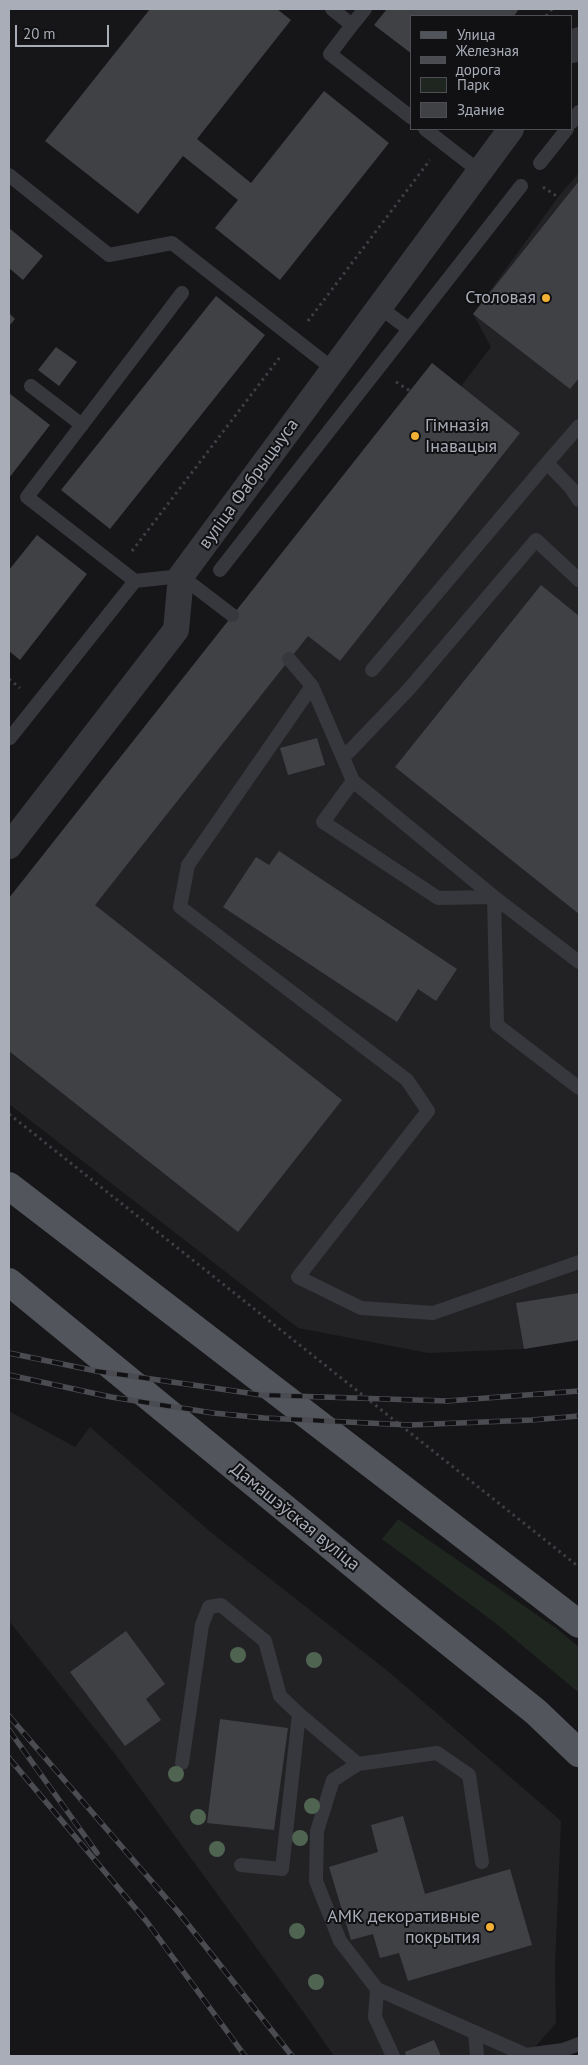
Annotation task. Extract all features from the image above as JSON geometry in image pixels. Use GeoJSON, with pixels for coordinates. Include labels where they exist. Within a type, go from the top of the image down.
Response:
{"type":"FeatureCollection","features":[{"type":"Feature","properties":{"kind":"main road"},"geometry":{"type":"LineString","coordinates":[[9,1186],[579,1624]]}},
{"type":"Feature","properties":{"kind":"main road","name":"Дамашэўская вуліца"},"geometry":{"type":"LineString","coordinates":[[9,1282],[536,1712],[579,1753]]}},
{"type":"Feature","properties":{"kind":"street","name":"вуліца Фабрыцыуса"},"geometry":{"type":"LineString","coordinates":[[181,576],[510,130]]}},
{"type":"Feature","properties":{"kind":"street"},"geometry":{"type":"LineString","coordinates":[[9,846],[176,630],[181,576]]}},
{"type":"Feature","properties":{"kind":"lane"},"geometry":{"type":"LineString","coordinates":[[332,9],[352,24]]}},
{"type":"Feature","properties":{"kind":"lane"},"geometry":{"type":"LineString","coordinates":[[364,9],[330,54],[410,116]]}},
{"type":"Feature","properties":{"kind":"lane"},"geometry":{"type":"LineString","coordinates":[[426,130],[479,171]]}},
{"type":"Feature","properties":{"kind":"lane"},"geometry":{"type":"LineString","coordinates":[[540,163],[565,130]]}},
{"type":"Feature","properties":{"kind":"lane"},"geometry":{"type":"LineString","coordinates":[[9,175],[109,255],[172,243],[334,369]]}},
{"type":"Feature","properties":{"kind":"lane"},"geometry":{"type":"LineString","coordinates":[[220,570],[521,186]]}},
{"type":"Feature","properties":{"kind":"lane"},"geometry":{"type":"LineString","coordinates":[[135,581],[27,497],[182,293]]}},
{"type":"Feature","properties":{"kind":"lane"},"geometry":{"type":"LineString","coordinates":[[379,307],[409,329]]}},
{"type":"Feature","properties":{"kind":"lane"},"geometry":{"type":"LineString","coordinates":[[31,386],[82,424]]}},
{"type":"Feature","properties":{"kind":"lane"},"geometry":{"type":"LineString","coordinates":[[372,670],[579,426]]}},
{"type":"Feature","properties":{"kind":"lane"},"geometry":{"type":"LineString","coordinates":[[547,464],[572,488],[579,500]]}},
{"type":"Feature","properties":{"kind":"lane"},"geometry":{"type":"LineString","coordinates":[[343,758],[409,689],[536,540],[579,580]]}},
{"type":"Feature","properties":{"kind":"lane"},"geometry":{"type":"LineString","coordinates":[[9,737],[135,581],[181,576],[232,615]]}},
{"type":"Feature","properties":{"kind":"lane"},"geometry":{"type":"LineString","coordinates":[[289,659],[312,686],[353,782],[579,962]]}},
{"type":"Feature","properties":{"kind":"lane"},"geometry":{"type":"LineString","coordinates":[[312,686],[188,864],[180,907],[407,1080],[428,1111],[298,1277],[361,1308],[432,1313],[579,1262]]}},
{"type":"Feature","properties":{"kind":"lane"},"geometry":{"type":"LineString","coordinates":[[353,782],[323,822],[438,898],[494,896]]}},
{"type":"Feature","properties":{"kind":"lane"},"geometry":{"type":"LineString","coordinates":[[494,896],[497,1025],[579,1088]]}},
{"type":"Feature","properties":{"kind":"lane"},"geometry":{"type":"LineString","coordinates":[[182,1763],[202,1625],[209,1607],[221,1605],[265,1641],[280,1696],[358,1764]]}},
{"type":"Feature","properties":{"kind":"lane"},"geometry":{"type":"LineString","coordinates":[[241,1865],[282,1869],[299,1714]]}},
{"type":"Feature","properties":{"kind":"lane"},"geometry":{"type":"LineString","coordinates":[[482,1862],[469,1776],[438,1753],[358,1764],[333,1780],[317,1831],[316,1881],[340,1941],[377,1989],[526,2055],[564,2050],[579,2044]]}},
{"type":"Feature","properties":{"kind":"lane"},"geometry":{"type":"LineString","coordinates":[[377,1989],[376,2017],[394,2056]]}},
{"type":"Feature","properties":{"kind":"lane"},"geometry":{"type":"LineString","coordinates":[[475,2032],[477,2056]]}},
{"type":"Feature","properties":{"kind":"path"},"geometry":{"type":"LineString","coordinates":[[119,568],[443,143]]}},
{"type":"Feature","properties":{"kind":"path"},"geometry":{"type":"LineString","coordinates":[[390,377],[410,391]]}},
{"type":"Feature","properties":{"kind":"path"},"geometry":{"type":"LineString","coordinates":[[9,680],[21,689],[27,682]]}},
{"type":"Feature","properties":{"kind":"path"},"geometry":{"type":"LineString","coordinates":[[9,1114],[579,1567]]}},
{"type":"Feature","properties":{"kind":"shaded area"},"geometry":{"type":"Polygon","coordinates":[[[579,173],[579,1340],[524,1349],[428,1353],[298,1328],[9,1104],[9,898],[432,363],[461,386],[491,347],[473,314],[558,197],[579,173]]]}},
{"type":"Feature","properties":{"kind":"shaded area"},"geometry":{"type":"Polygon","coordinates":[[[9,1411],[75,1447],[90,1427],[213,1534],[389,1672],[561,1821],[555,1966],[556,2023],[527,2056],[334,2056],[115,1754],[9,1621],[9,1411]]]}},
{"type":"Feature","properties":{"kind":"green space"},"geometry":{"type":"Polygon","coordinates":[[[398,1519],[556,1628],[579,1647],[579,1693],[494,1622],[382,1539],[398,1519]]]}},
{"type":"Feature","properties":{"kind":"building"},"geometry":{"type":"Polygon","coordinates":[[[150,9],[277,9],[291,20],[197,139],[251,183],[324,91],[389,143],[280,280],[215,228],[238,200],[183,156],[138,214],[45,141],[150,9]]]}},
{"type":"Feature","properties":{"kind":"building"},"geometry":{"type":"Polygon","coordinates":[[[387,9],[519,9],[515,15],[410,15],[410,52],[374,25],[387,9]]]}},
{"type":"Feature","properties":{"kind":"building"},"geometry":{"type":"Polygon","coordinates":[[[579,181],[579,378],[570,389],[473,314],[579,181]]]}},
{"type":"Feature","properties":{"kind":"building"},"geometry":{"type":"Polygon","coordinates":[[[9,228],[43,256],[23,280],[9,268],[9,228]]]}},
{"type":"Feature","properties":{"kind":"building"},"geometry":{"type":"Polygon","coordinates":[[[216,296],[265,335],[110,529],[61,490],[216,296]]]}},
{"type":"Feature","properties":{"kind":"building"},"geometry":{"type":"Polygon","coordinates":[[[9,313],[15,319],[9,326],[9,313]]]}},
{"type":"Feature","properties":{"kind":"building"},"geometry":{"type":"Polygon","coordinates":[[[56,347],[77,362],[59,386],[38,370],[56,347]]]}},
{"type":"Feature","properties":{"kind":"building"},"geometry":{"type":"Polygon","coordinates":[[[432,363],[520,433],[340,661],[308,636],[95,905],[342,1100],[238,1232],[9,1051],[9,898],[432,363]]]}},
{"type":"Feature","properties":{"kind":"building"},"geometry":{"type":"Polygon","coordinates":[[[9,393],[50,425],[9,478],[9,393]]]}},
{"type":"Feature","properties":{"kind":"building"},"geometry":{"type":"Polygon","coordinates":[[[37,535],[87,574],[20,660],[9,651],[9,570],[37,535]]]}},
{"type":"Feature","properties":{"kind":"building"},"geometry":{"type":"Polygon","coordinates":[[[541,585],[579,616],[579,914],[395,767],[541,585]]]}},
{"type":"Feature","properties":{"kind":"building"},"geometry":{"type":"Polygon","coordinates":[[[317,738],[325,765],[288,775],[280,748],[317,738]]]}},
{"type":"Feature","properties":{"kind":"building"},"geometry":{"type":"Polygon","coordinates":[[[279,851],[457,969],[436,1001],[418,989],[397,1022],[223,907],[256,857],[269,865],[279,851]]]}},
{"type":"Feature","properties":{"kind":"building"},"geometry":{"type":"Polygon","coordinates":[[[579,1293],[579,1340],[524,1349],[516,1303],[579,1293]]]}},
{"type":"Feature","properties":{"kind":"building"},"geometry":{"type":"Polygon","coordinates":[[[126,1631],[165,1684],[146,1699],[161,1720],[125,1746],[70,1672],[126,1631]]]}},
{"type":"Feature","properties":{"kind":"building"},"geometry":{"type":"Polygon","coordinates":[[[220,1719],[288,1728],[274,1830],[207,1823],[220,1719]]]}},
{"type":"Feature","properties":{"kind":"building"},"geometry":{"type":"Polygon","coordinates":[[[403,1816],[425,1894],[510,1869],[532,1945],[408,1981],[399,1953],[380,1958],[373,1934],[351,1940],[329,1867],[378,1852],[371,1825],[403,1816]]]}},
{"type":"Feature","properties":{"kind":"building"},"geometry":{"type":"Polygon","coordinates":[[[434,2040],[441,2056],[406,2056],[405,2052],[434,2040]]]}},
{"type":"Feature","properties":{"kind":"railway"},"geometry":{"type":"LineString","coordinates":[[9,1353],[96,1371],[262,1395],[447,1401],[579,1391]]}},
{"type":"Feature","properties":{"kind":"railway"},"geometry":{"type":"LineString","coordinates":[[9,1375],[111,1397],[213,1413],[264,1418],[410,1425],[579,1416]]}},
{"type":"Feature","properties":{"kind":"railway"},"geometry":{"type":"LineString","coordinates":[[9,1716],[179,1913],[292,2056]]}},
{"type":"Feature","properties":{"kind":"railway"},"geometry":{"type":"LineString","coordinates":[[9,1730],[97,1853]]}},
{"type":"Feature","properties":{"kind":"railway"},"geometry":{"type":"LineString","coordinates":[[9,1758],[147,1922],[245,2056]]}},
{"type":"Feature","properties":{"kind":"place","name":"Столовая"},"geometry":{"type":"Point","coordinates":[546,298]}},
{"type":"Feature","properties":{"kind":"place","name":"Гімназія Інавацыя"},"geometry":{"type":"Point","coordinates":[415,436]}},
{"type":"Feature","properties":{"kind":"place","name":"АМК декоративные покрытия"},"geometry":{"type":"Point","coordinates":[490,1927]}}]}
